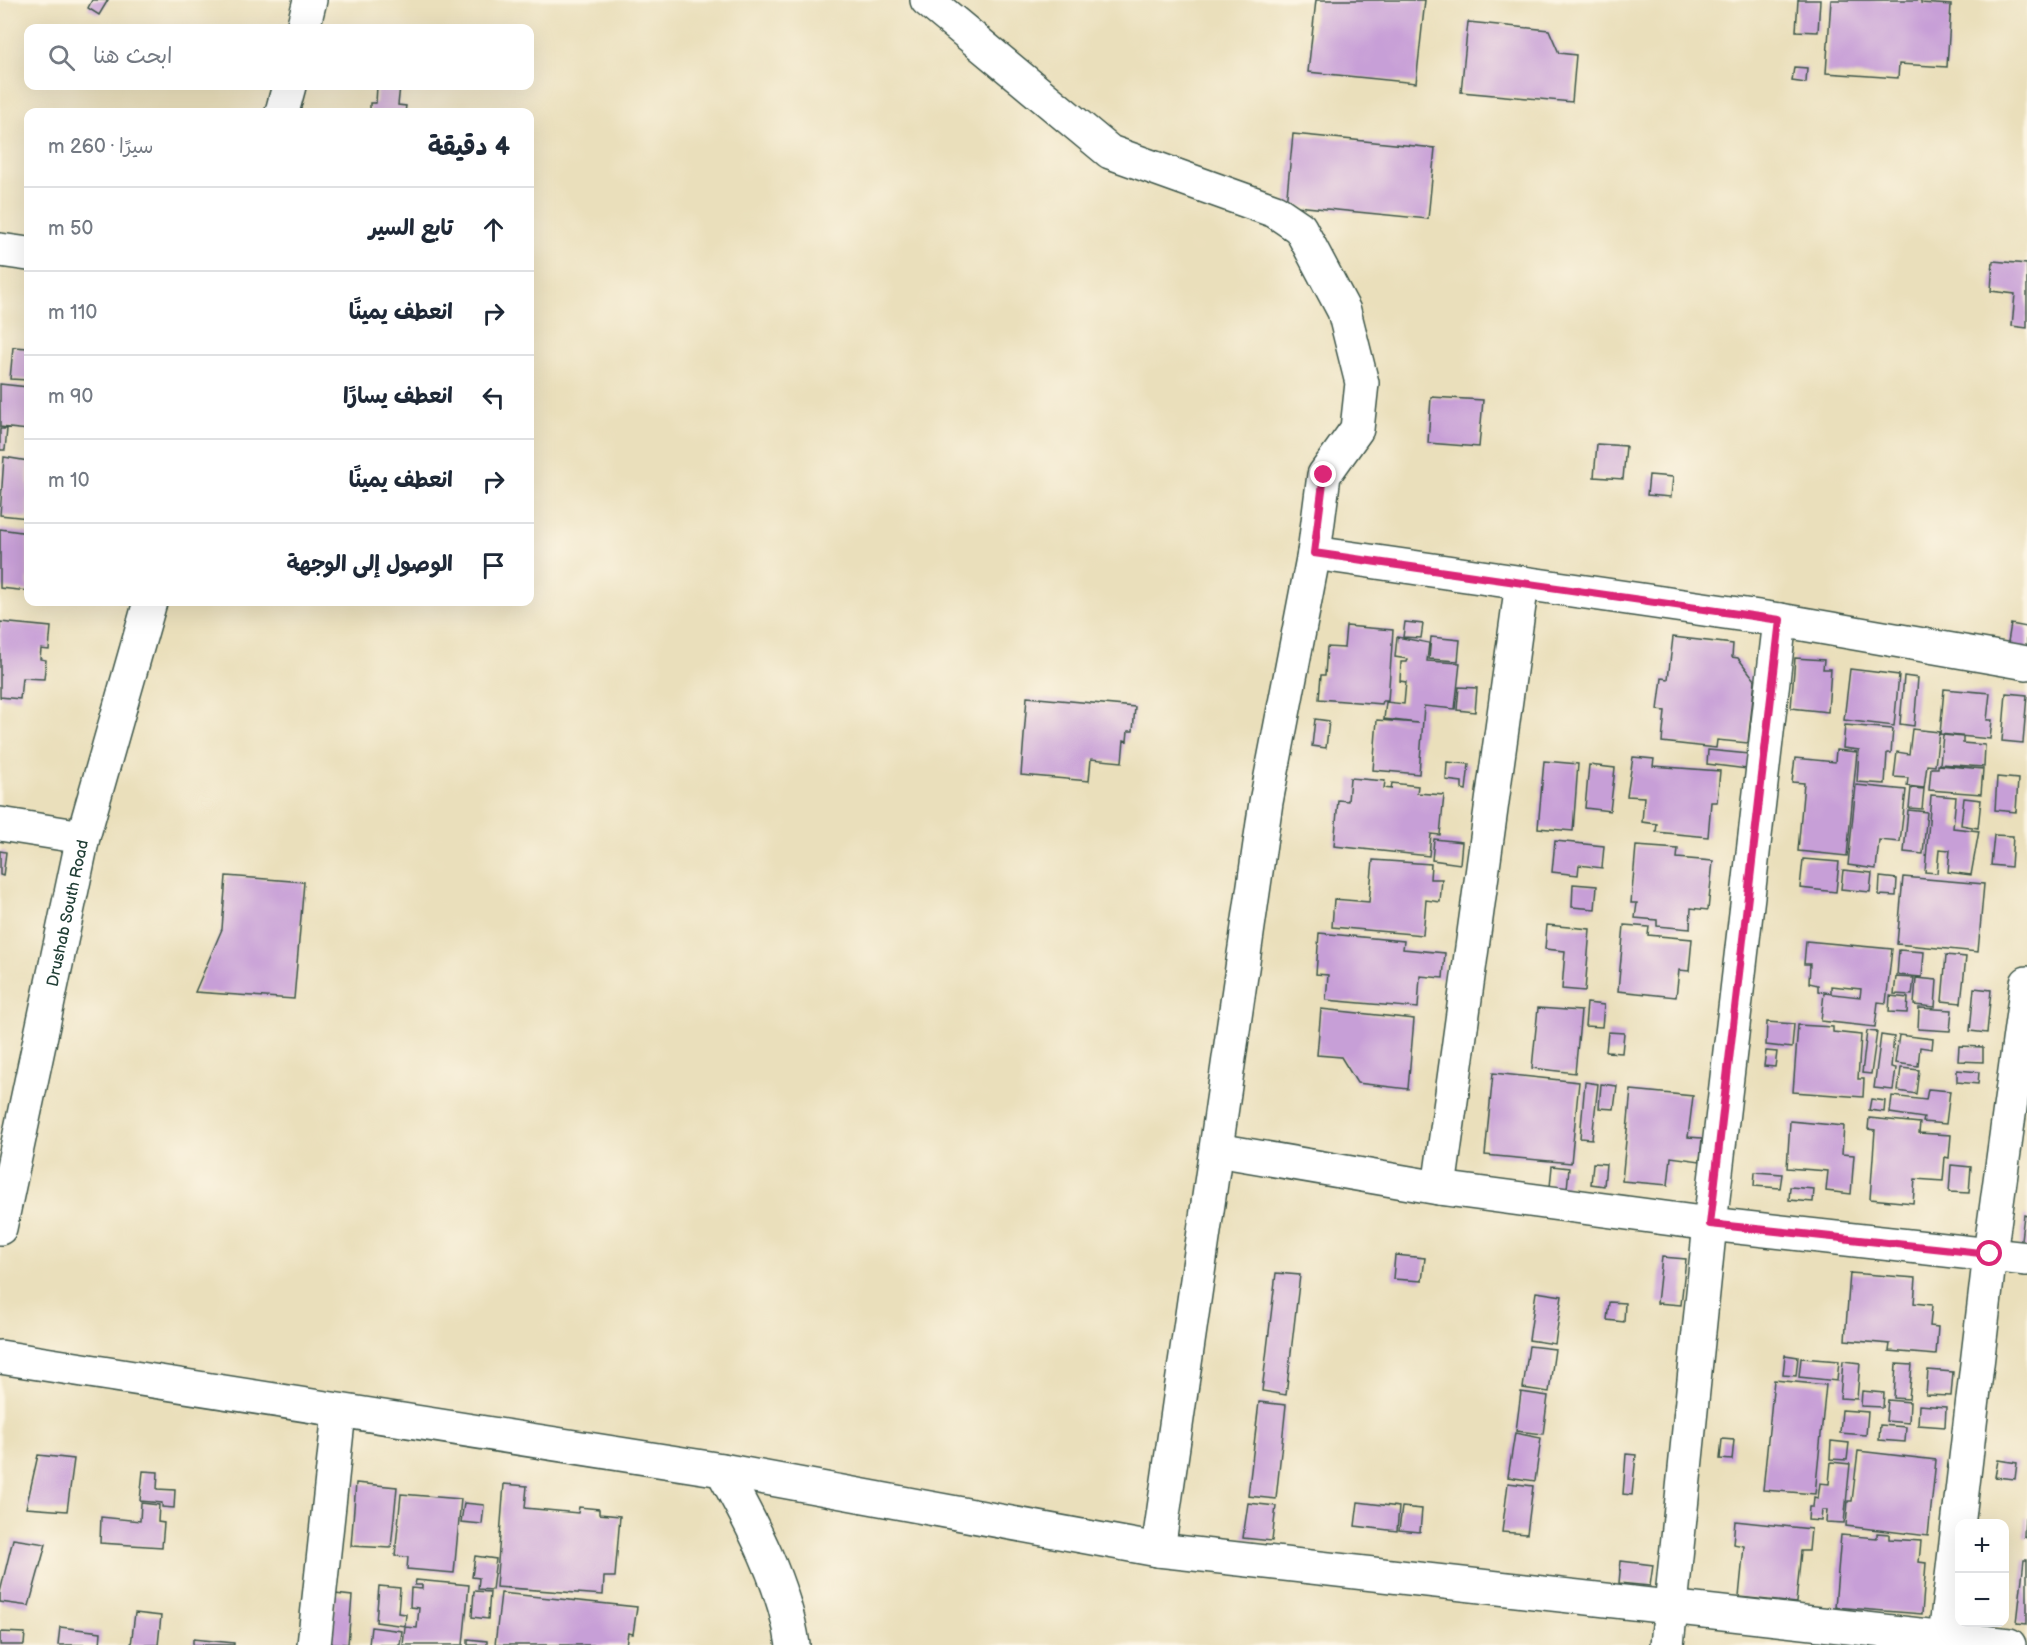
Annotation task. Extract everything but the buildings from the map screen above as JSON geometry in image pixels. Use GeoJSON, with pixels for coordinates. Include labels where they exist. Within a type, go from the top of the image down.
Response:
{"type":"FeatureCollection","features":[{"type":"Feature","properties":{"kind":"street"},"geometry":{"type":"LineString","coordinates":[[304,24],[310,0]]}},
{"type":"Feature","properties":{"kind":"street"},"geometry":{"type":"LineString","coordinates":[[927,0],[1110,152],[1275,211],[1300,228],[1344,311],[1362,383],[1357,429],[1324,475],[1314,553],[1266,802],[1158,1550]]}},
{"type":"Feature","properties":{"kind":"street"},"geometry":{"type":"LineString","coordinates":[[283,108],[288,90]]}},
{"type":"Feature","properties":{"kind":"street"},"geometry":{"type":"LineString","coordinates":[[0,250],[24,253]]}},
{"type":"Feature","properties":{"kind":"street"},"geometry":{"type":"LineString","coordinates":[[1314,553],[1780,620],[2027,663]]}},
{"type":"Feature","properties":{"kind":"street"},"geometry":{"type":"LineString","coordinates":[[1439,1188],[1522,583]]}},
{"type":"Feature","properties":{"kind":"street","name":"Drushab South Road"},"geometry":{"type":"LineString","coordinates":[[0,1228],[83,837],[149,606]]}},
{"type":"Feature","properties":{"kind":"street"},"geometry":{"type":"LineString","coordinates":[[1667,1645],[1710,1224],[1780,620]]}},
{"type":"Feature","properties":{"kind":"street"},"geometry":{"type":"LineString","coordinates":[[0,824],[83,837]]}},
{"type":"Feature","properties":{"kind":"street"},"geometry":{"type":"LineString","coordinates":[[1945,1642],[1990,1254],[2027,983]]}},
{"type":"Feature","properties":{"kind":"street"},"geometry":{"type":"LineString","coordinates":[[1216,1150],[1439,1188],[1710,1224],[2027,1259]]}},
{"type":"Feature","properties":{"kind":"street"},"geometry":{"type":"LineString","coordinates":[[0,1357],[339,1412],[722,1470],[1158,1550],[1945,1642],[2009,1645]]}},
{"type":"Feature","properties":{"kind":"street"},"geometry":{"type":"LineString","coordinates":[[314,1645],[339,1412]]}},
{"type":"Feature","properties":{"kind":"street"},"geometry":{"type":"LineString","coordinates":[[722,1470],[755,1531],[789,1621],[793,1645]]}},
{"type":"Feature","properties":{"kind":"route"},"geometry":{"type":"LineString","coordinates":[[1324,475],[1314,553],[1780,620],[1710,1224],[1990,1254]]}}]}
